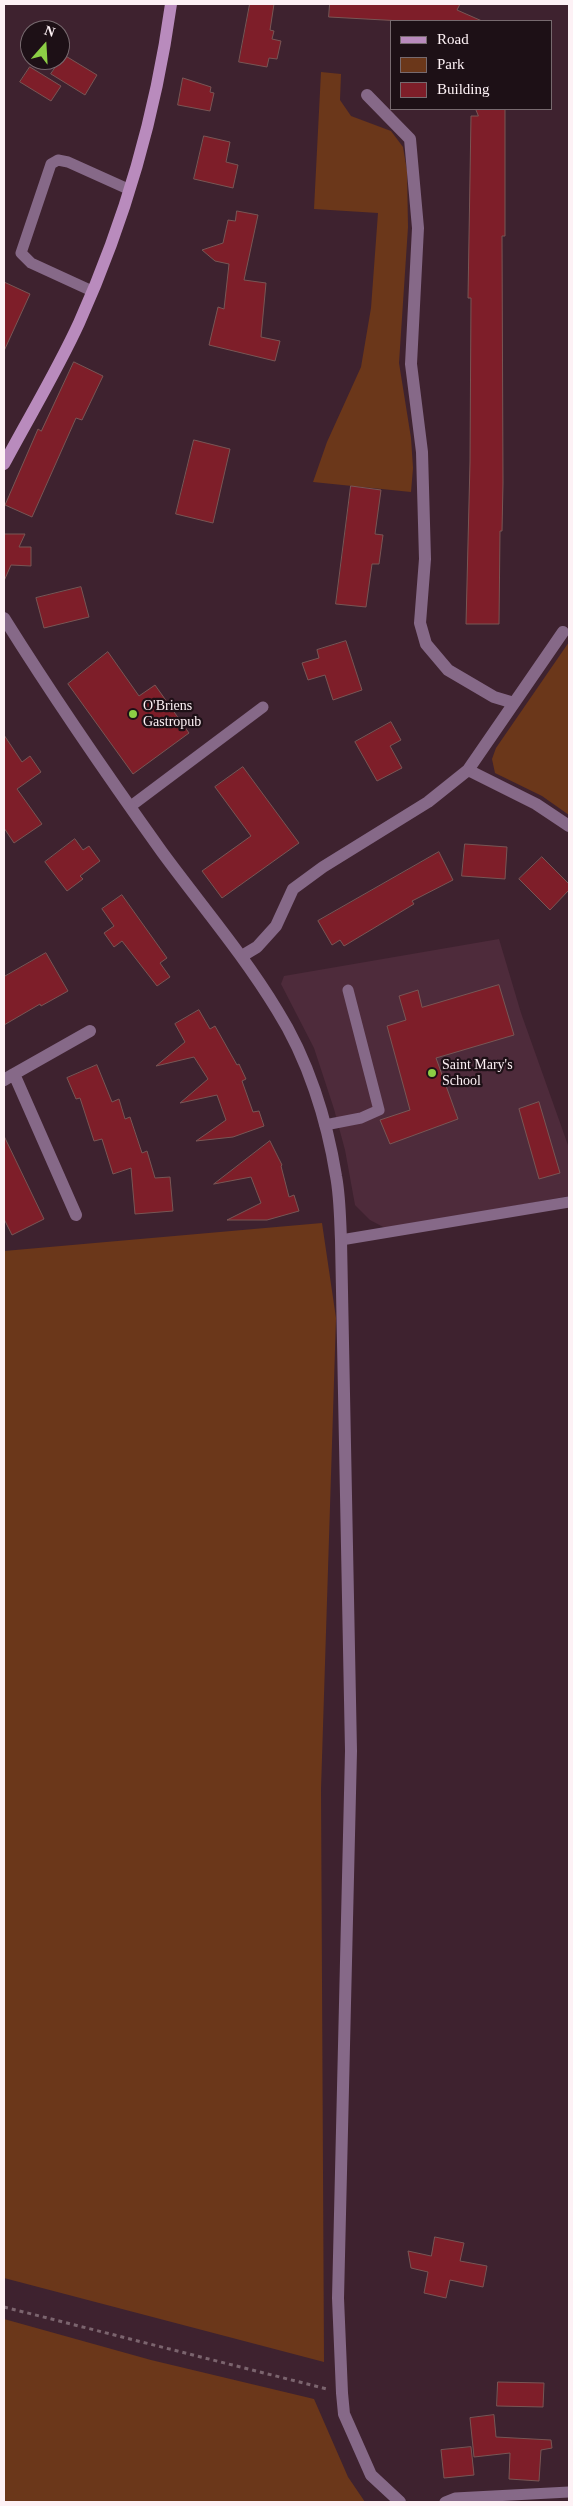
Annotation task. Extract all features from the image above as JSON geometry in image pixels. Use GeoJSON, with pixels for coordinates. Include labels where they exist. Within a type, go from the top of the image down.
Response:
{"type":"FeatureCollection","features":[{"type":"Feature","properties":{"kind":"street"},"geometry":{"type":"LineString","coordinates":[[4,464],[78,325],[113,241],[151,112],[171,4]]}},
{"type":"Feature","properties":{"kind":"street"},"geometry":{"type":"LineString","coordinates":[[367,95],[410,139],[418,228],[411,364],[422,452],[425,559],[420,623],[426,644],[448,670],[494,697],[514,703]]}},
{"type":"Feature","properties":{"kind":"street"},"geometry":{"type":"LineString","coordinates":[[4,618],[51,694],[130,806],[242,956],[278,1012],[309,1075],[325,1126],[337,1177],[341,1240],[351,1750],[338,2298],[342,2393],[344,2414],[371,2475],[400,2502]]}},
{"type":"Feature","properties":{"kind":"street"},"geometry":{"type":"LineString","coordinates":[[242,956],[257,947],[276,926],[293,889],[323,867],[428,802],[468,770],[563,632]]}},
{"type":"Feature","properties":{"kind":"street"},"geometry":{"type":"LineString","coordinates":[[468,770],[536,804],[569,826]]}},
{"type":"Feature","properties":{"kind":"street"},"geometry":{"type":"LineString","coordinates":[[76,1216],[9,1077],[90,1031]]}},
{"type":"Feature","properties":{"kind":"lane"},"geometry":{"type":"LineString","coordinates":[[92,291],[31,263],[21,253],[35,209],[52,164],[58,160],[68,162],[128,189]]}},
{"type":"Feature","properties":{"kind":"lane"},"geometry":{"type":"LineString","coordinates":[[130,806],[263,707]]}},
{"type":"Feature","properties":{"kind":"lane"},"geometry":{"type":"LineString","coordinates":[[325,1126],[361,1118],[380,1110],[348,990]]}},
{"type":"Feature","properties":{"kind":"lane"},"geometry":{"type":"LineString","coordinates":[[341,1240],[569,1202]]}},
{"type":"Feature","properties":{"kind":"lane"},"geometry":{"type":"LineString","coordinates":[[445,2502],[455,2498],[569,2492]]}},
{"type":"Feature","properties":{"kind":"path"},"geometry":{"type":"LineString","coordinates":[[4,2307],[342,2393]]}},
{"type":"Feature","properties":{"kind":"shaded area","name":"Saint Mary's School"},"geometry":{"type":"Polygon","coordinates":[[[499,939],[521,1013],[569,1148],[569,1196],[387,1229],[370,1220],[355,1205],[345,1150],[334,1109],[314,1048],[281,984],[284,976],[499,939]]]}},
{"type":"Feature","properties":{"kind":"green space"},"geometry":{"type":"Polygon","coordinates":[[[321,72],[341,74],[340,100],[351,116],[391,131],[403,147],[407,171],[408,227],[399,363],[411,438],[413,468],[411,492],[313,482],[327,442],[361,367],[371,308],[378,213],[314,209],[321,72]]]}},
{"type":"Feature","properties":{"kind":"green space"},"geometry":{"type":"Polygon","coordinates":[[[569,642],[569,815],[542,796],[495,773],[492,759],[496,748],[569,642]]]}},
{"type":"Feature","properties":{"kind":"green space"},"geometry":{"type":"Polygon","coordinates":[[[322,1223],[336,1318],[321,1789],[324,2362],[4,2278],[4,1251],[322,1223]]]}},
{"type":"Feature","properties":{"kind":"green space"},"geometry":{"type":"Polygon","coordinates":[[[4,2319],[151,2360],[314,2399],[348,2477],[365,2502],[4,2502],[4,2319]]]}},
{"type":"Feature","properties":{"kind":"building"},"geometry":{"type":"Polygon","coordinates":[[[250,4],[274,4],[270,30],[274,31],[272,39],[281,41],[277,59],[269,58],[267,67],[239,62],[250,4]]]}},
{"type":"Feature","properties":{"kind":"building"},"geometry":{"type":"Polygon","coordinates":[[[330,4],[460,4],[457,10],[480,20],[390,20],[329,17],[330,4]]]}},
{"type":"Feature","properties":{"kind":"building"},"geometry":{"type":"Polygon","coordinates":[[[70,59],[97,75],[85,95],[51,74],[54,70],[70,70],[70,59]]]}},
{"type":"Feature","properties":{"kind":"building"},"geometry":{"type":"Polygon","coordinates":[[[28,70],[35,70],[61,86],[51,101],[20,82],[28,70]]]}},
{"type":"Feature","properties":{"kind":"building"},"geometry":{"type":"Polygon","coordinates":[[[183,78],[211,87],[210,92],[214,93],[210,111],[178,105],[183,78]]]}},
{"type":"Feature","properties":{"kind":"building"},"geometry":{"type":"Polygon","coordinates":[[[476,110],[505,110],[505,236],[502,236],[503,483],[502,531],[500,531],[499,624],[466,624],[470,462],[471,298],[468,298],[471,116],[478,116],[476,110]]]}},
{"type":"Feature","properties":{"kind":"building"},"geometry":{"type":"Polygon","coordinates":[[[204,136],[230,142],[226,162],[238,165],[233,188],[194,179],[204,136]]]}},
{"type":"Feature","properties":{"kind":"building"},"geometry":{"type":"Polygon","coordinates":[[[237,211],[258,215],[244,280],[266,283],[261,337],[280,341],[275,361],[209,345],[218,307],[224,309],[229,264],[215,261],[202,250],[223,243],[228,220],[235,221],[237,211]]]}},
{"type":"Feature","properties":{"kind":"building"},"geometry":{"type":"Polygon","coordinates":[[[4,282],[30,294],[4,351],[4,282]]]}},
{"type":"Feature","properties":{"kind":"building"},"geometry":{"type":"Polygon","coordinates":[[[74,362],[103,376],[82,420],[76,418],[32,517],[5,505],[38,429],[41,431],[74,362]]]}},
{"type":"Feature","properties":{"kind":"building"},"geometry":{"type":"Polygon","coordinates":[[[194,440],[230,449],[213,523],[176,514],[194,440]]]}},
{"type":"Feature","properties":{"kind":"building"},"geometry":{"type":"Polygon","coordinates":[[[351,486],[381,490],[375,534],[383,535],[379,564],[372,564],[366,607],[336,604],[351,486]]]}},
{"type":"Feature","properties":{"kind":"building"},"geometry":{"type":"Polygon","coordinates":[[[4,534],[25,534],[19,547],[31,547],[31,566],[11,565],[4,581],[4,534]]]}},
{"type":"Feature","properties":{"kind":"building"},"geometry":{"type":"Polygon","coordinates":[[[81,587],[89,617],[44,628],[36,598],[81,587]]]}},
{"type":"Feature","properties":{"kind":"building"},"geometry":{"type":"Polygon","coordinates":[[[346,641],[362,690],[333,700],[325,675],[308,680],[302,663],[319,658],[317,650],[346,641]]]}},
{"type":"Feature","properties":{"kind":"building","name":"O'Briens Gastropub"},"geometry":{"type":"Polygon","coordinates":[[[108,652],[139,696],[155,685],[189,733],[133,774],[68,684],[108,652]]]}},
{"type":"Feature","properties":{"kind":"building"},"geometry":{"type":"Polygon","coordinates":[[[391,722],[401,740],[390,746],[402,768],[377,781],[355,742],[391,722]]]}},
{"type":"Feature","properties":{"kind":"building"},"geometry":{"type":"Polygon","coordinates":[[[4,735],[22,762],[30,756],[41,772],[17,789],[42,824],[14,843],[4,828],[4,735]]]}},
{"type":"Feature","properties":{"kind":"building"},"geometry":{"type":"Polygon","coordinates":[[[243,767],[299,843],[222,898],[202,871],[251,836],[215,787],[243,767]]]}},
{"type":"Feature","properties":{"kind":"building"},"geometry":{"type":"Polygon","coordinates":[[[75,839],[83,850],[89,846],[100,861],[80,876],[83,879],[67,891],[45,862],[75,839]]]}},
{"type":"Feature","properties":{"kind":"building"},"geometry":{"type":"Polygon","coordinates":[[[465,844],[507,847],[505,879],[462,876],[465,844]]]}},
{"type":"Feature","properties":{"kind":"building"},"geometry":{"type":"Polygon","coordinates":[[[439,852],[453,880],[412,901],[414,904],[344,946],[340,940],[332,945],[318,921],[439,852]]]}},
{"type":"Feature","properties":{"kind":"building"},"geometry":{"type":"Polygon","coordinates":[[[542,857],[569,884],[569,890],[550,910],[519,879],[542,857]]]}},
{"type":"Feature","properties":{"kind":"building"},"geometry":{"type":"Polygon","coordinates":[[[122,895],[167,958],[160,963],[170,977],[157,986],[122,941],[114,947],[104,933],[114,926],[102,909],[122,895]]]}},
{"type":"Feature","properties":{"kind":"building"},"geometry":{"type":"Polygon","coordinates":[[[46,953],[68,991],[41,1006],[40,1004],[4,1025],[4,977],[46,953]]]}},
{"type":"Feature","properties":{"kind":"building"},"geometry":{"type":"Polygon","coordinates":[[[499,985],[514,1035],[436,1058],[458,1119],[390,1144],[380,1120],[410,1110],[387,1026],[406,1020],[399,996],[418,990],[422,1007],[499,985]]]}},
{"type":"Feature","properties":{"kind":"building"},"geometry":{"type":"Polygon","coordinates":[[[199,1010],[210,1029],[215,1026],[237,1065],[239,1064],[246,1079],[242,1081],[253,1112],[259,1111],[264,1126],[233,1137],[196,1141],[226,1120],[217,1095],[180,1103],[208,1079],[194,1057],[156,1066],[185,1042],[175,1024],[199,1010]]]}},
{"type":"Feature","properties":{"kind":"building"},"geometry":{"type":"Polygon","coordinates":[[[97,1065],[112,1102],[119,1099],[125,1119],[130,1117],[142,1153],[147,1151],[155,1178],[170,1177],[173,1211],[135,1214],[131,1168],[113,1174],[102,1139],[94,1141],[80,1098],[76,1099],[67,1078],[97,1065]]]}},
{"type":"Feature","properties":{"kind":"building"},"geometry":{"type":"Polygon","coordinates":[[[539,1102],[560,1173],[539,1179],[519,1109],[539,1102]]]}},
{"type":"Feature","properties":{"kind":"building"},"geometry":{"type":"Polygon","coordinates":[[[4,1136],[44,1219],[12,1235],[4,1219],[4,1136]]]}},
{"type":"Feature","properties":{"kind":"building"},"geometry":{"type":"Polygon","coordinates":[[[270,1141],[282,1165],[289,1197],[294,1195],[299,1211],[267,1220],[227,1220],[261,1203],[251,1177],[214,1184],[270,1141]]]}},
{"type":"Feature","properties":{"kind":"building"},"geometry":{"type":"Polygon","coordinates":[[[435,2237],[464,2243],[460,2261],[487,2266],[483,2287],[450,2280],[446,2298],[424,2293],[428,2272],[411,2268],[408,2251],[431,2256],[435,2237]]]}},
{"type":"Feature","properties":{"kind":"building"},"geometry":{"type":"Polygon","coordinates":[[[498,2382],[544,2383],[543,2407],[497,2406],[498,2382]]]}},
{"type":"Feature","properties":{"kind":"building"},"geometry":{"type":"Polygon","coordinates":[[[494,2415],[496,2437],[551,2440],[552,2448],[541,2450],[539,2481],[509,2479],[510,2453],[474,2457],[470,2418],[494,2415]]]}},
{"type":"Feature","properties":{"kind":"building"},"geometry":{"type":"Polygon","coordinates":[[[471,2447],[474,2475],[444,2478],[441,2450],[471,2447]]]}},
{"type":"Feature","properties":{"kind":"place","name":"O'Briens Gastropub"},"geometry":{"type":"Point","coordinates":[133,714]}},
{"type":"Feature","properties":{"kind":"place","name":"Saint Mary's School"},"geometry":{"type":"Point","coordinates":[432,1073]}}]}
